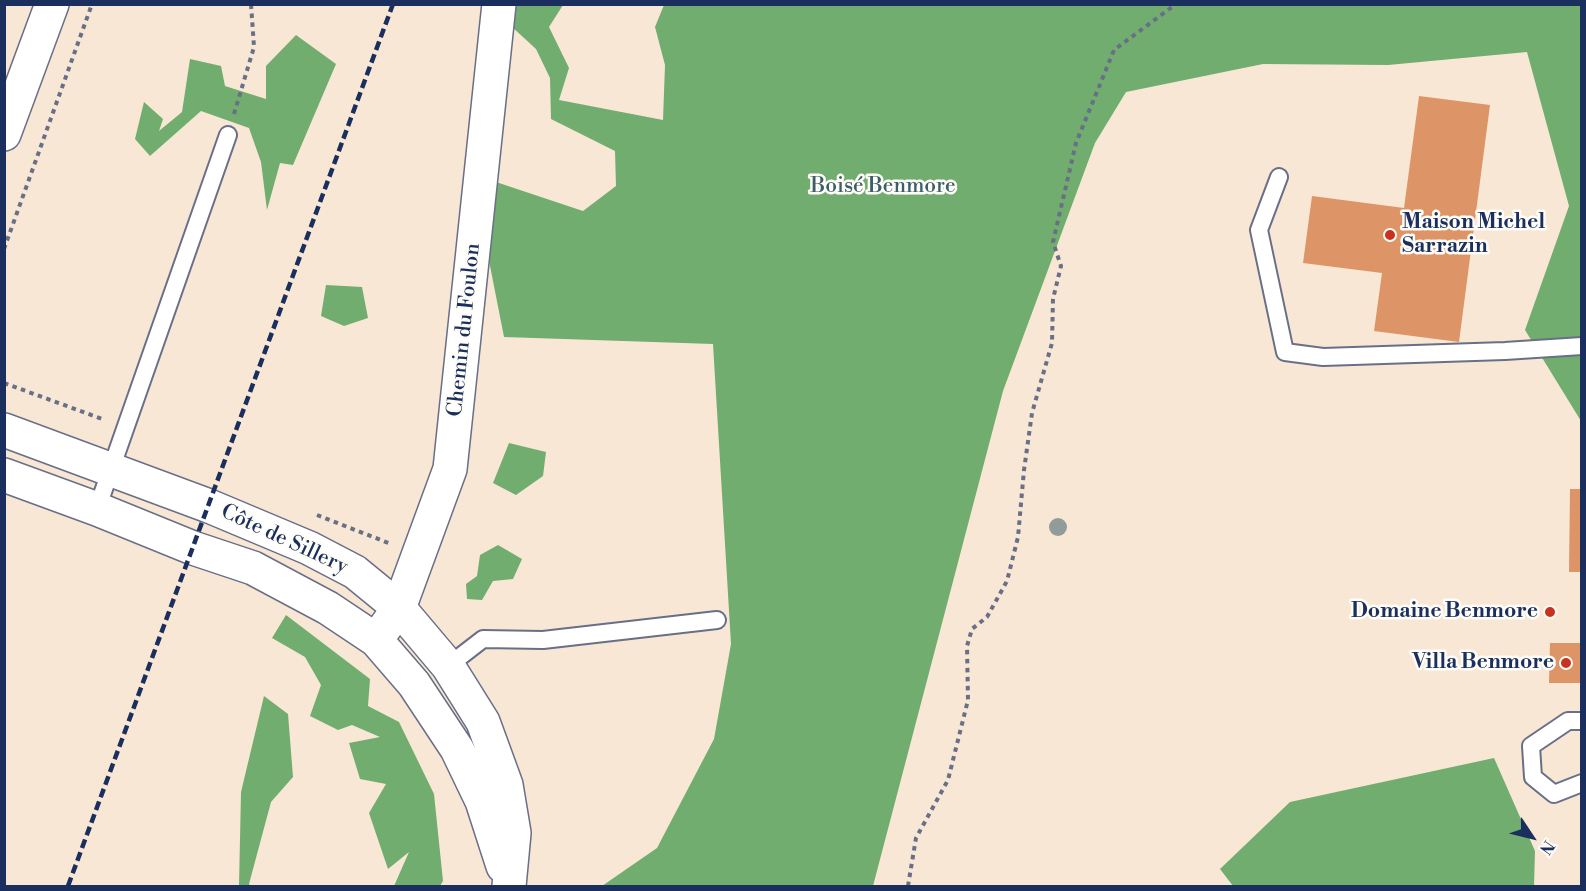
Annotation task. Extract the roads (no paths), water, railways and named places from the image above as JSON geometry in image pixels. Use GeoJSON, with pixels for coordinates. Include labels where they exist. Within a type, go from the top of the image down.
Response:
{"type":"FeatureCollection","features":[{"type":"Feature","properties":{"kind":"street"},"geometry":{"type":"LineString","coordinates":[[4,135],[52,4]]}},
{"type":"Feature","properties":{"kind":"street","name":"Chemin du Foulon"},"geometry":{"type":"LineString","coordinates":[[376,640],[399,608],[450,470],[499,4]]}},
{"type":"Feature","properties":{"kind":"street","name":"Côte de Sillery"},"geometry":{"type":"LineString","coordinates":[[4,430],[219,510],[309,548],[355,572],[399,608],[448,666],[483,722],[506,785],[514,833],[509,886]]}},
{"type":"Feature","properties":{"kind":"street","name":"Côte de Sillery"},"geometry":{"type":"LineString","coordinates":[[4,475],[193,548],[253,568],[328,608],[376,640],[414,684],[456,749],[482,801],[509,886]]}},
{"type":"Feature","properties":{"kind":"lane"},"geometry":{"type":"LineString","coordinates":[[97,509],[228,135]]}},
{"type":"Feature","properties":{"kind":"lane"},"geometry":{"type":"LineString","coordinates":[[1278,177],[1259,230],[1285,351],[1323,357],[1581,346]]}},
{"type":"Feature","properties":{"kind":"lane"},"geometry":{"type":"LineString","coordinates":[[448,666],[483,639],[543,640],[717,620]]}},
{"type":"Feature","properties":{"kind":"lane"},"geometry":{"type":"LineString","coordinates":[[1581,721],[1568,721],[1531,746],[1533,777],[1554,794],[1581,783]]}},
{"type":"Feature","properties":{"kind":"railway"},"geometry":{"type":"LineString","coordinates":[[68,886],[393,4]]}},
{"type":"Feature","properties":{"kind":"place","name":"Maison Michel Sarrazin"},"geometry":{"type":"Point","coordinates":[1390,235]}},
{"type":"Feature","properties":{"kind":"place","name":"Domaine Benmore"},"geometry":{"type":"Point","coordinates":[1550,612]}},
{"type":"Feature","properties":{"kind":"place","name":"Villa Benmore"},"geometry":{"type":"Point","coordinates":[1566,663]}},
{"type":"Feature","properties":{"kind":"park label","name":"Boisé Benmore"},"geometry":{"type":"Point","coordinates":[883,187]}}]}
